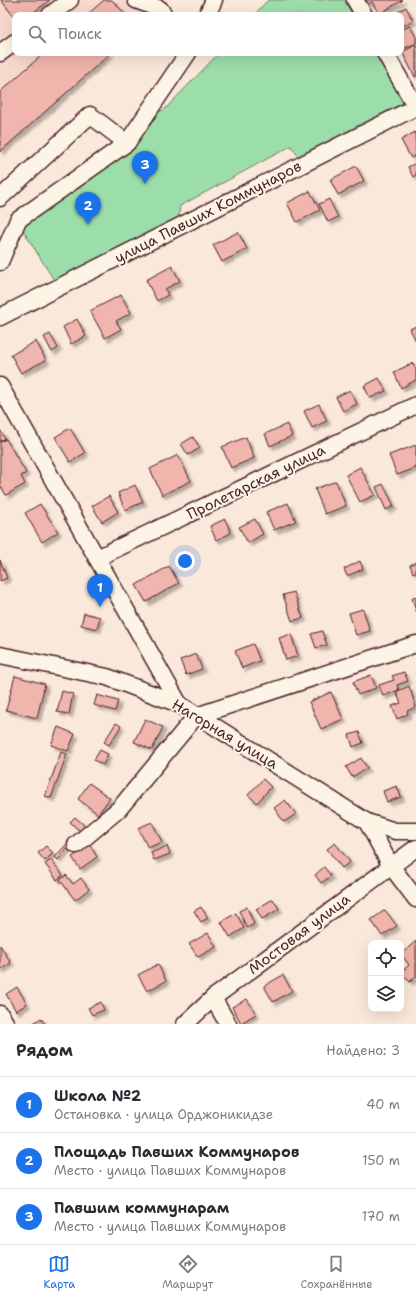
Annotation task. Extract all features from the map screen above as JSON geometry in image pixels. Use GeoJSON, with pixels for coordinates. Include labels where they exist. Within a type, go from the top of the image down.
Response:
{"type":"FeatureCollection","features":[{"type":"Feature","properties":{"kind":"street"},"geometry":{"type":"LineString","coordinates":[[54,12],[70,0]]}},
{"type":"Feature","properties":{"kind":"street"},"geometry":{"type":"LineString","coordinates":[[136,0],[160,9],[162,12]]}},
{"type":"Feature","properties":{"kind":"street"},"geometry":{"type":"LineString","coordinates":[[208,12],[214,0]]}},
{"type":"Feature","properties":{"kind":"street"},"geometry":{"type":"LineString","coordinates":[[355,0],[362,12]]}},
{"type":"Feature","properties":{"kind":"street"},"geometry":{"type":"LineString","coordinates":[[0,53],[12,44]]}},
{"type":"Feature","properties":{"kind":"street"},"geometry":{"type":"LineString","coordinates":[[0,262],[18,220],[127,143],[186,56]]}},
{"type":"Feature","properties":{"kind":"street"},"geometry":{"type":"LineString","coordinates":[[387,56],[416,108]]}},
{"type":"Feature","properties":{"kind":"street","name":"улица Павших Коммунаров"},"geometry":{"type":"LineString","coordinates":[[0,317],[416,108]]}},
{"type":"Feature","properties":{"kind":"street"},"geometry":{"type":"LineString","coordinates":[[0,198],[90,115],[127,143]]}},
{"type":"Feature","properties":{"kind":"street"},"geometry":{"type":"LineString","coordinates":[[0,386],[179,704]]}},
{"type":"Feature","properties":{"kind":"street","name":"Пролетарская улица"},"geometry":{"type":"LineString","coordinates":[[97,558],[416,405]]}},
{"type":"Feature","properties":{"kind":"street"},"geometry":{"type":"LineString","coordinates":[[76,845],[118,809],[196,716],[416,644]]}},
{"type":"Feature","properties":{"kind":"street","name":"Нагорная улица"},"geometry":{"type":"LineString","coordinates":[[0,655],[107,677],[179,704],[367,822],[391,866],[416,899]]}},
{"type":"Feature","properties":{"kind":"street"},"geometry":{"type":"LineString","coordinates":[[367,822],[395,831],[416,831]]}},
{"type":"Feature","properties":{"kind":"street","name":"Мостовая улица"},"geometry":{"type":"LineString","coordinates":[[185,1024],[213,998],[416,848]]}},
{"type":"Feature","properties":{"kind":"street"},"geometry":{"type":"LineString","coordinates":[[213,998],[228,1024]]}},
{"type":"Feature","properties":{"kind":"street"},"geometry":{"type":"LineString","coordinates":[[0,1014],[6,1024]]}},
{"type":"Feature","properties":{"kind":"shaded area"},"geometry":{"type":"Polygon","coordinates":[[[0,0],[170,0],[156,12],[12,12],[12,56],[108,56],[0,152],[0,0]]]}},
{"type":"Feature","properties":{"kind":"green space"},"geometry":{"type":"Polygon","coordinates":[[[268,0],[344,0],[351,12],[257,12],[268,0]]]}},
{"type":"Feature","properties":{"kind":"green space"},"geometry":{"type":"Polygon","coordinates":[[[216,56],[378,56],[405,102],[298,156],[291,146],[180,206],[178,222],[57,285],[21,227],[134,149],[137,137],[149,114],[164,110],[216,56]]]}},
{"type":"Feature","properties":{"kind":"building"},"geometry":{"type":"Polygon","coordinates":[[[1,0],[50,0],[34,12],[12,12],[12,14],[1,0]]]}},
{"type":"Feature","properties":{"kind":"building"},"geometry":{"type":"Polygon","coordinates":[[[104,0],[112,0],[123,12],[90,12],[104,0]]]}},
{"type":"Feature","properties":{"kind":"building"},"geometry":{"type":"Polygon","coordinates":[[[365,0],[403,0],[382,12],[378,12],[372,2],[368,4],[365,0]]]}},
{"type":"Feature","properties":{"kind":"building"},"geometry":{"type":"Polygon","coordinates":[[[406,7],[413,21],[404,26],[404,12],[397,12],[406,7]]]}},
{"type":"Feature","properties":{"kind":"building"},"geometry":{"type":"Polygon","coordinates":[[[410,26],[416,37],[416,43],[404,49],[404,29],[410,26]]]}},
{"type":"Feature","properties":{"kind":"building"},"geometry":{"type":"Polygon","coordinates":[[[416,45],[416,77],[404,56],[404,51],[416,45]]]}},
{"type":"Feature","properties":{"kind":"building"},"geometry":{"type":"Polygon","coordinates":[[[41,56],[108,56],[0,152],[0,92],[41,56]]]}},
{"type":"Feature","properties":{"kind":"building"},"geometry":{"type":"Polygon","coordinates":[[[415,132],[416,155],[411,158],[401,140],[415,132]]]}},
{"type":"Feature","properties":{"kind":"building"},"geometry":{"type":"Polygon","coordinates":[[[416,163],[416,175],[413,177],[408,167],[416,163]]]}},
{"type":"Feature","properties":{"kind":"building"},"geometry":{"type":"Polygon","coordinates":[[[356,166],[364,181],[338,195],[330,180],[356,166]]]}},
{"type":"Feature","properties":{"kind":"building"},"geometry":{"type":"Polygon","coordinates":[[[310,191],[320,210],[297,222],[287,203],[310,191]]]}},
{"type":"Feature","properties":{"kind":"building"},"geometry":{"type":"Polygon","coordinates":[[[329,199],[338,217],[328,222],[319,204],[329,199]]]}},
{"type":"Feature","properties":{"kind":"building"},"geometry":{"type":"Polygon","coordinates":[[[238,232],[247,249],[222,262],[213,245],[238,232]]]}},
{"type":"Feature","properties":{"kind":"building"},"geometry":{"type":"Polygon","coordinates":[[[172,266],[180,281],[165,289],[168,295],[157,301],[146,280],[172,266]]]}},
{"type":"Feature","properties":{"kind":"building"},"geometry":{"type":"Polygon","coordinates":[[[121,295],[131,313],[116,321],[121,329],[105,338],[90,311],[121,295]]]}},
{"type":"Feature","properties":{"kind":"building"},"geometry":{"type":"Polygon","coordinates":[[[77,319],[86,336],[71,344],[63,327],[77,319]]]}},
{"type":"Feature","properties":{"kind":"building"},"geometry":{"type":"Polygon","coordinates":[[[416,326],[416,341],[410,329],[416,326]]]}},
{"type":"Feature","properties":{"kind":"building"},"geometry":{"type":"Polygon","coordinates":[[[50,334],[58,348],[52,352],[44,337],[50,334]]]}},
{"type":"Feature","properties":{"kind":"building"},"geometry":{"type":"Polygon","coordinates":[[[36,341],[46,360],[21,373],[11,355],[36,341]]]}},
{"type":"Feature","properties":{"kind":"building"},"geometry":{"type":"Polygon","coordinates":[[[413,363],[416,369],[416,380],[401,388],[394,372],[413,363]]]}},
{"type":"Feature","properties":{"kind":"building"},"geometry":{"type":"Polygon","coordinates":[[[379,378],[386,391],[370,398],[364,386],[379,378]]]}},
{"type":"Feature","properties":{"kind":"building"},"geometry":{"type":"Polygon","coordinates":[[[350,390],[357,404],[343,411],[336,397],[350,390]]]}},
{"type":"Feature","properties":{"kind":"building"},"geometry":{"type":"Polygon","coordinates":[[[319,404],[327,421],[312,428],[304,411],[319,404]]]}},
{"type":"Feature","properties":{"kind":"building"},"geometry":{"type":"Polygon","coordinates":[[[287,424],[292,436],[270,446],[265,434],[287,424]]]}},
{"type":"Feature","properties":{"kind":"building"},"geometry":{"type":"Polygon","coordinates":[[[70,428],[85,453],[70,462],[55,437],[70,428]]]}},
{"type":"Feature","properties":{"kind":"building"},"geometry":{"type":"Polygon","coordinates":[[[0,430],[5,439],[0,441],[0,430]]]}},
{"type":"Feature","properties":{"kind":"building"},"geometry":{"type":"Polygon","coordinates":[[[193,437],[200,448],[188,455],[181,444],[193,437]]]}},
{"type":"Feature","properties":{"kind":"building"},"geometry":{"type":"Polygon","coordinates":[[[246,437],[254,458],[231,468],[222,447],[246,437]]]}},
{"type":"Feature","properties":{"kind":"building"},"geometry":{"type":"Polygon","coordinates":[[[6,439],[26,473],[21,476],[25,484],[6,495],[0,485],[0,442],[6,439]]]}},
{"type":"Feature","properties":{"kind":"building"},"geometry":{"type":"Polygon","coordinates":[[[416,445],[416,468],[397,475],[389,455],[416,445]]]}},
{"type":"Feature","properties":{"kind":"building"},"geometry":{"type":"Polygon","coordinates":[[[178,455],[191,481],[162,495],[150,469],[178,455]]]}},
{"type":"Feature","properties":{"kind":"building"},"geometry":{"type":"Polygon","coordinates":[[[360,467],[375,495],[360,502],[346,475],[360,467]]]}},
{"type":"Feature","properties":{"kind":"building"},"geometry":{"type":"Polygon","coordinates":[[[336,481],[346,506],[325,514],[315,489],[336,481]]]}},
{"type":"Feature","properties":{"kind":"building"},"geometry":{"type":"Polygon","coordinates":[[[383,484],[394,506],[386,510],[376,487],[383,484]]]}},
{"type":"Feature","properties":{"kind":"building"},"geometry":{"type":"Polygon","coordinates":[[[135,485],[143,502],[125,510],[118,493],[135,485]]]}},
{"type":"Feature","properties":{"kind":"building"},"geometry":{"type":"Polygon","coordinates":[[[109,496],[118,512],[102,522],[92,506],[109,496]]]}},
{"type":"Feature","properties":{"kind":"building"},"geometry":{"type":"Polygon","coordinates":[[[288,503],[296,521],[274,530],[266,512],[288,503]]]}},
{"type":"Feature","properties":{"kind":"building"},"geometry":{"type":"Polygon","coordinates":[[[40,504],[58,532],[42,542],[25,513],[40,504]]]}},
{"type":"Feature","properties":{"kind":"building"},"geometry":{"type":"Polygon","coordinates":[[[225,519],[231,533],[216,540],[210,526],[225,519]]]}},
{"type":"Feature","properties":{"kind":"building"},"geometry":{"type":"Polygon","coordinates":[[[255,519],[263,534],[248,543],[239,527],[255,519]]]}},
{"type":"Feature","properties":{"kind":"building"},"geometry":{"type":"Polygon","coordinates":[[[0,560],[7,578],[0,581],[0,560]]]}},
{"type":"Feature","properties":{"kind":"building"},"geometry":{"type":"Polygon","coordinates":[[[360,561],[363,569],[347,576],[344,569],[360,561]]]}},
{"type":"Feature","properties":{"kind":"building"},"geometry":{"type":"Polygon","coordinates":[[[416,562],[416,572],[413,573],[410,565],[416,562]]]}},
{"type":"Feature","properties":{"kind":"building"},"geometry":{"type":"Polygon","coordinates":[[[169,566],[179,583],[146,602],[136,585],[169,566]]]}},
{"type":"Feature","properties":{"kind":"building"},"geometry":{"type":"Polygon","coordinates":[[[294,592],[303,618],[292,621],[283,595],[294,592]]]}},
{"type":"Feature","properties":{"kind":"building"},"geometry":{"type":"Polygon","coordinates":[[[416,597],[416,611],[412,598],[416,597]]]}},
{"type":"Feature","properties":{"kind":"building"},"geometry":{"type":"Polygon","coordinates":[[[363,609],[370,631],[356,635],[349,613],[363,609]]]}},
{"type":"Feature","properties":{"kind":"building"},"geometry":{"type":"Polygon","coordinates":[[[84,613],[100,617],[97,629],[81,625],[84,613]]]}},
{"type":"Feature","properties":{"kind":"building"},"geometry":{"type":"Polygon","coordinates":[[[322,631],[327,645],[316,648],[311,634],[322,631]]]}},
{"type":"Feature","properties":{"kind":"building"},"geometry":{"type":"Polygon","coordinates":[[[291,634],[298,656],[286,660],[279,638],[291,634]]]}},
{"type":"Feature","properties":{"kind":"building"},"geometry":{"type":"Polygon","coordinates":[[[253,644],[260,661],[242,668],[235,651],[253,644]]]}},
{"type":"Feature","properties":{"kind":"building"},"geometry":{"type":"Polygon","coordinates":[[[196,654],[202,669],[186,675],[180,660],[196,654]]]}},
{"type":"Feature","properties":{"kind":"building"},"geometry":{"type":"Polygon","coordinates":[[[404,672],[408,681],[397,685],[399,690],[383,696],[379,685],[394,680],[392,676],[404,672]]]}},
{"type":"Feature","properties":{"kind":"building"},"geometry":{"type":"Polygon","coordinates":[[[371,675],[376,688],[358,695],[353,682],[371,675]]]}},
{"type":"Feature","properties":{"kind":"building"},"geometry":{"type":"Polygon","coordinates":[[[15,676],[45,684],[37,718],[6,710],[15,676]]]}},
{"type":"Feature","properties":{"kind":"building"},"geometry":{"type":"Polygon","coordinates":[[[409,686],[416,707],[407,711],[408,714],[397,719],[392,706],[401,703],[396,692],[409,686]]]}},
{"type":"Feature","properties":{"kind":"building"},"geometry":{"type":"Polygon","coordinates":[[[62,691],[73,694],[69,714],[57,712],[62,691]]]}},
{"type":"Feature","properties":{"kind":"building"},"geometry":{"type":"Polygon","coordinates":[[[331,692],[343,719],[321,729],[309,702],[331,692]]]}},
{"type":"Feature","properties":{"kind":"building"},"geometry":{"type":"Polygon","coordinates":[[[97,695],[118,701],[115,711],[94,705],[97,695]]]}},
{"type":"Feature","properties":{"kind":"building"},"geometry":{"type":"Polygon","coordinates":[[[145,719],[163,727],[152,750],[134,742],[145,719]]]}},
{"type":"Feature","properties":{"kind":"building"},"geometry":{"type":"Polygon","coordinates":[[[116,723],[121,726],[109,745],[104,742],[116,723]]]}},
{"type":"Feature","properties":{"kind":"building"},"geometry":{"type":"Polygon","coordinates":[[[58,727],[75,734],[68,751],[51,745],[58,727]]]}},
{"type":"Feature","properties":{"kind":"building"},"geometry":{"type":"Polygon","coordinates":[[[359,732],[363,743],[353,747],[349,735],[359,732]]]}},
{"type":"Feature","properties":{"kind":"building"},"geometry":{"type":"Polygon","coordinates":[[[100,750],[108,754],[103,765],[94,760],[100,750]]]}},
{"type":"Feature","properties":{"kind":"building"},"geometry":{"type":"Polygon","coordinates":[[[61,752],[67,754],[51,798],[45,796],[61,752]]]}},
{"type":"Feature","properties":{"kind":"building"},"geometry":{"type":"Polygon","coordinates":[[[361,758],[367,768],[352,777],[346,767],[361,758]]]}},
{"type":"Feature","properties":{"kind":"building"},"geometry":{"type":"Polygon","coordinates":[[[263,779],[271,787],[257,803],[248,795],[263,779]]]}},
{"type":"Feature","properties":{"kind":"building"},"geometry":{"type":"Polygon","coordinates":[[[89,783],[110,798],[98,814],[78,799],[89,783]]]}},
{"type":"Feature","properties":{"kind":"building"},"geometry":{"type":"Polygon","coordinates":[[[397,786],[401,797],[387,802],[383,791],[397,786]]]}},
{"type":"Feature","properties":{"kind":"building"},"geometry":{"type":"Polygon","coordinates":[[[285,800],[296,814],[284,822],[274,808],[285,800]]]}},
{"type":"Feature","properties":{"kind":"building"},"geometry":{"type":"Polygon","coordinates":[[[75,817],[85,826],[80,831],[70,822],[75,817]]]}},
{"type":"Feature","properties":{"kind":"building"},"geometry":{"type":"Polygon","coordinates":[[[152,822],[162,842],[148,848],[138,828],[152,822]]]}},
{"type":"Feature","properties":{"kind":"building"},"geometry":{"type":"Polygon","coordinates":[[[74,836],[77,838],[58,860],[55,857],[74,836]]]}},
{"type":"Feature","properties":{"kind":"building"},"geometry":{"type":"Polygon","coordinates":[[[335,843],[350,862],[342,868],[327,849],[335,843]]]}},
{"type":"Feature","properties":{"kind":"building"},"geometry":{"type":"Polygon","coordinates":[[[90,845],[97,857],[80,869],[72,857],[90,845]]]}},
{"type":"Feature","properties":{"kind":"building"},"geometry":{"type":"Polygon","coordinates":[[[46,846],[53,853],[45,861],[38,853],[46,846]]]}},
{"type":"Feature","properties":{"kind":"building"},"geometry":{"type":"Polygon","coordinates":[[[167,846],[170,854],[154,860],[151,853],[167,846]]]}},
{"type":"Feature","properties":{"kind":"building"},"geometry":{"type":"Polygon","coordinates":[[[51,860],[63,875],[57,880],[45,864],[51,860]]]}},
{"type":"Feature","properties":{"kind":"building"},"geometry":{"type":"Polygon","coordinates":[[[324,867],[331,876],[321,883],[315,875],[324,867]]]}},
{"type":"Feature","properties":{"kind":"building"},"geometry":{"type":"Polygon","coordinates":[[[66,875],[73,884],[81,878],[89,889],[75,900],[60,880],[66,875]]]}},
{"type":"Feature","properties":{"kind":"building"},"geometry":{"type":"Polygon","coordinates":[[[273,899],[279,909],[262,919],[256,909],[273,899]]]}},
{"type":"Feature","properties":{"kind":"building"},"geometry":{"type":"Polygon","coordinates":[[[201,907],[208,918],[201,922],[194,911],[201,907]]]}},
{"type":"Feature","properties":{"kind":"building"},"geometry":{"type":"Polygon","coordinates":[[[247,907],[254,924],[247,928],[239,911],[247,907]]]}},
{"type":"Feature","properties":{"kind":"building"},"geometry":{"type":"Polygon","coordinates":[[[385,910],[397,926],[382,936],[371,920],[385,910]]]}},
{"type":"Feature","properties":{"kind":"building"},"geometry":{"type":"Polygon","coordinates":[[[236,913],[244,928],[230,937],[221,922],[236,913]]]}},
{"type":"Feature","properties":{"kind":"building"},"geometry":{"type":"Polygon","coordinates":[[[208,933],[216,947],[198,957],[189,944],[208,933]]]}},
{"type":"Feature","properties":{"kind":"building"},"geometry":{"type":"Polygon","coordinates":[[[416,941],[416,976],[410,982],[404,975],[404,969],[409,965],[404,958],[404,951],[416,941]]]}},
{"type":"Feature","properties":{"kind":"building"},"geometry":{"type":"Polygon","coordinates":[[[0,945],[11,963],[0,970],[0,945]]]}},
{"type":"Feature","properties":{"kind":"building"},"geometry":{"type":"Polygon","coordinates":[[[158,964],[166,981],[147,991],[138,975],[158,964]]]}},
{"type":"Feature","properties":{"kind":"building"},"geometry":{"type":"Polygon","coordinates":[[[283,975],[292,991],[273,1002],[264,986],[283,975]]]}},
{"type":"Feature","properties":{"kind":"building"},"geometry":{"type":"Polygon","coordinates":[[[17,987],[27,1004],[16,1011],[6,994],[17,987]]]}},
{"type":"Feature","properties":{"kind":"building"},"geometry":{"type":"Polygon","coordinates":[[[247,999],[256,1014],[241,1023],[232,1007],[247,999]]]}},
{"type":"Feature","properties":{"kind":"building"},"geometry":{"type":"Polygon","coordinates":[[[101,1002],[104,1010],[92,1015],[88,1008],[101,1002]]]}},
{"type":"Feature","properties":{"kind":"building"},"geometry":{"type":"Polygon","coordinates":[[[41,1018],[45,1024],[32,1024],[41,1018]]]}},
{"type":"Feature","properties":{"kind":"place","name":"Павшим коммунарам"},"geometry":{"type":"Point","coordinates":[145,184]}},
{"type":"Feature","properties":{"kind":"place","name":"Площадь Павших Коммунаров"},"geometry":{"type":"Point","coordinates":[88,225]}},
{"type":"Feature","properties":{"kind":"place","name":"Школа №2"},"geometry":{"type":"Point","coordinates":[100,607]}}]}
